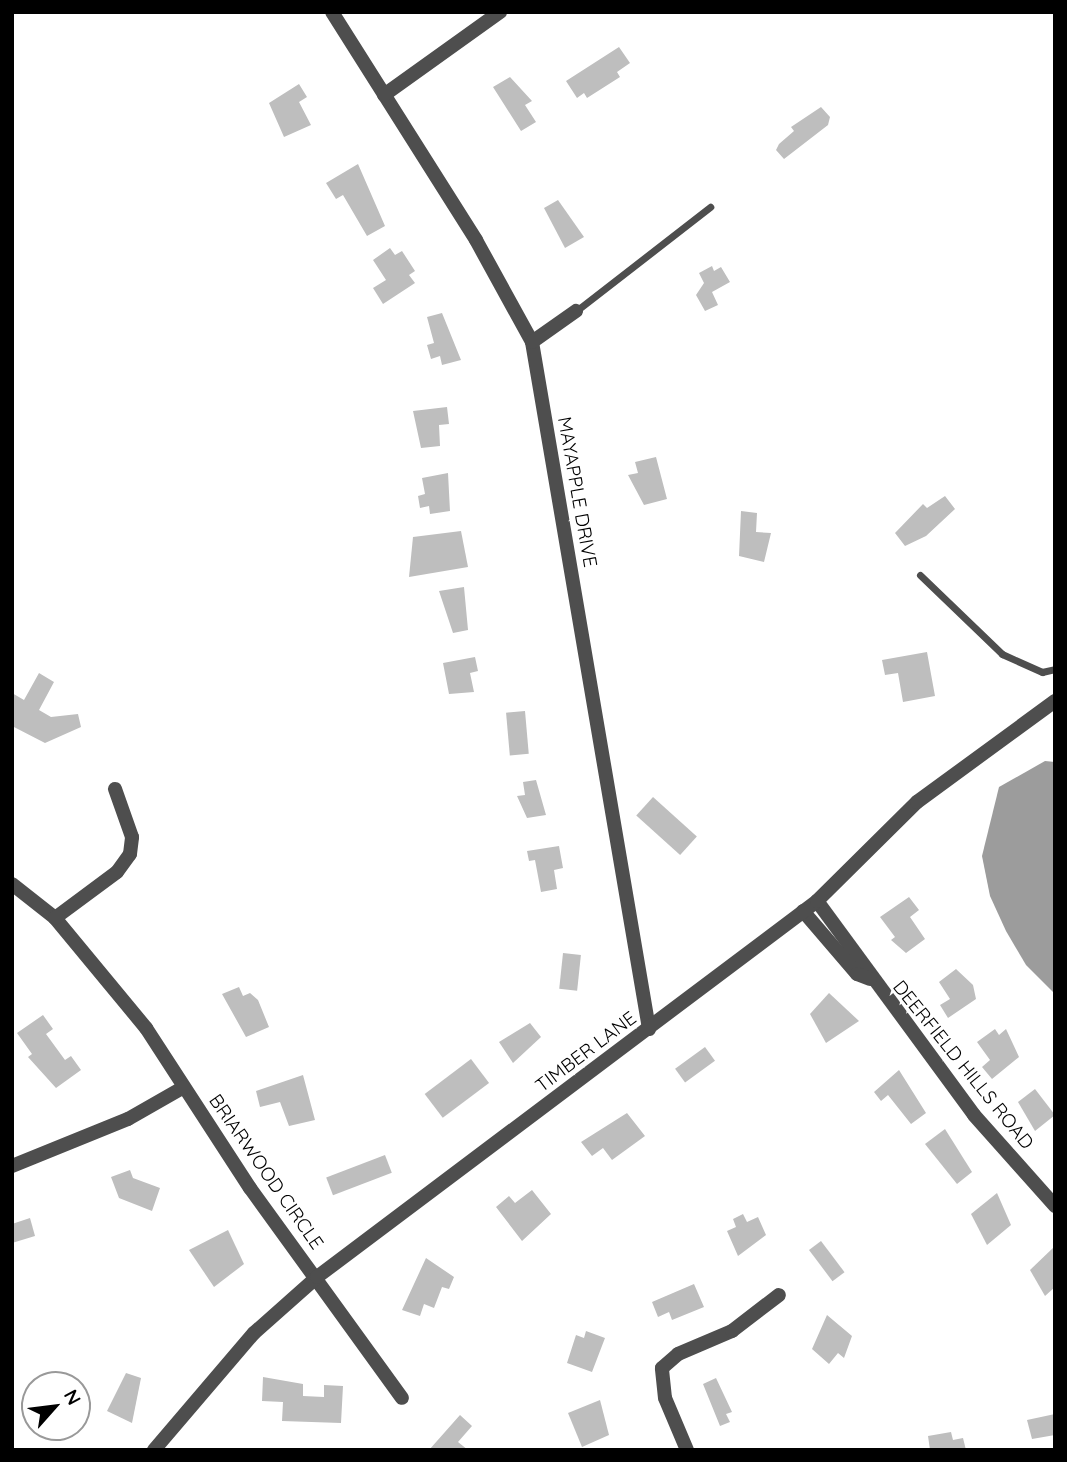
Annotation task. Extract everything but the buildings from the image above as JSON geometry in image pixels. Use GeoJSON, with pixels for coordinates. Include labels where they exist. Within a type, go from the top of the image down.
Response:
{"type":"FeatureCollection","features":[{"type":"Feature","properties":{"kind":"street","name":"MAYAPPLE DRIVE"},"geometry":{"type":"LineString","coordinates":[[332,12],[476,240],[531,342],[649,1029]]}},
{"type":"Feature","properties":{"kind":"street"},"geometry":{"type":"LineString","coordinates":[[384,95],[500,12]]}},
{"type":"Feature","properties":{"kind":"street"},"geometry":{"type":"LineString","coordinates":[[531,342],[576,311]]}},
{"type":"Feature","properties":{"kind":"street","name":"TIMBER LANE"},"geometry":{"type":"LineString","coordinates":[[154,1450],[254,1334],[317,1277],[817,901],[917,802],[1055,701]]}},
{"type":"Feature","properties":{"kind":"street"},"geometry":{"type":"LineString","coordinates":[[55,918],[117,872],[130,854],[132,837],[115,789]]}},
{"type":"Feature","properties":{"kind":"street","name":"BRIARWOOD CIRCLE"},"geometry":{"type":"LineString","coordinates":[[12,884],[55,918],[138,1018],[402,1398]]}},
{"type":"Feature","properties":{"kind":"street","name":"DEERFIELD HILLS ROAD"},"geometry":{"type":"LineString","coordinates":[[817,901],[867,965],[870,979],[974,1115],[1055,1206]]}},
{"type":"Feature","properties":{"kind":"street","name":"DEERFIELD HILLS ROAD"},"geometry":{"type":"LineString","coordinates":[[803,911],[857,974],[870,979]]}},
{"type":"Feature","properties":{"kind":"street","name":"BRIARWOOD CIRCLE"},"geometry":{"type":"LineString","coordinates":[[12,1166],[128,1119],[184,1087]]}},
{"type":"Feature","properties":{"kind":"street"},"geometry":{"type":"LineString","coordinates":[[687,1450],[662,1390],[662,1368],[678,1353],[732,1331],[779,1295]]}},
{"type":"Feature","properties":{"kind":"lane"},"geometry":{"type":"LineString","coordinates":[[576,311],[709,206]]}},
{"type":"Feature","properties":{"kind":"lane"},"geometry":{"type":"LineString","coordinates":[[920,575],[1002,654],[1042,671],[1055,669]]}},
{"type":"Feature","properties":{"kind":"shaded area"},"geometry":{"type":"Polygon","coordinates":[[[1045,761],[1055,762],[1055,994],[1026,965],[1006,931],[990,896],[982,856],[999,787],[1045,761]]]}}]}
